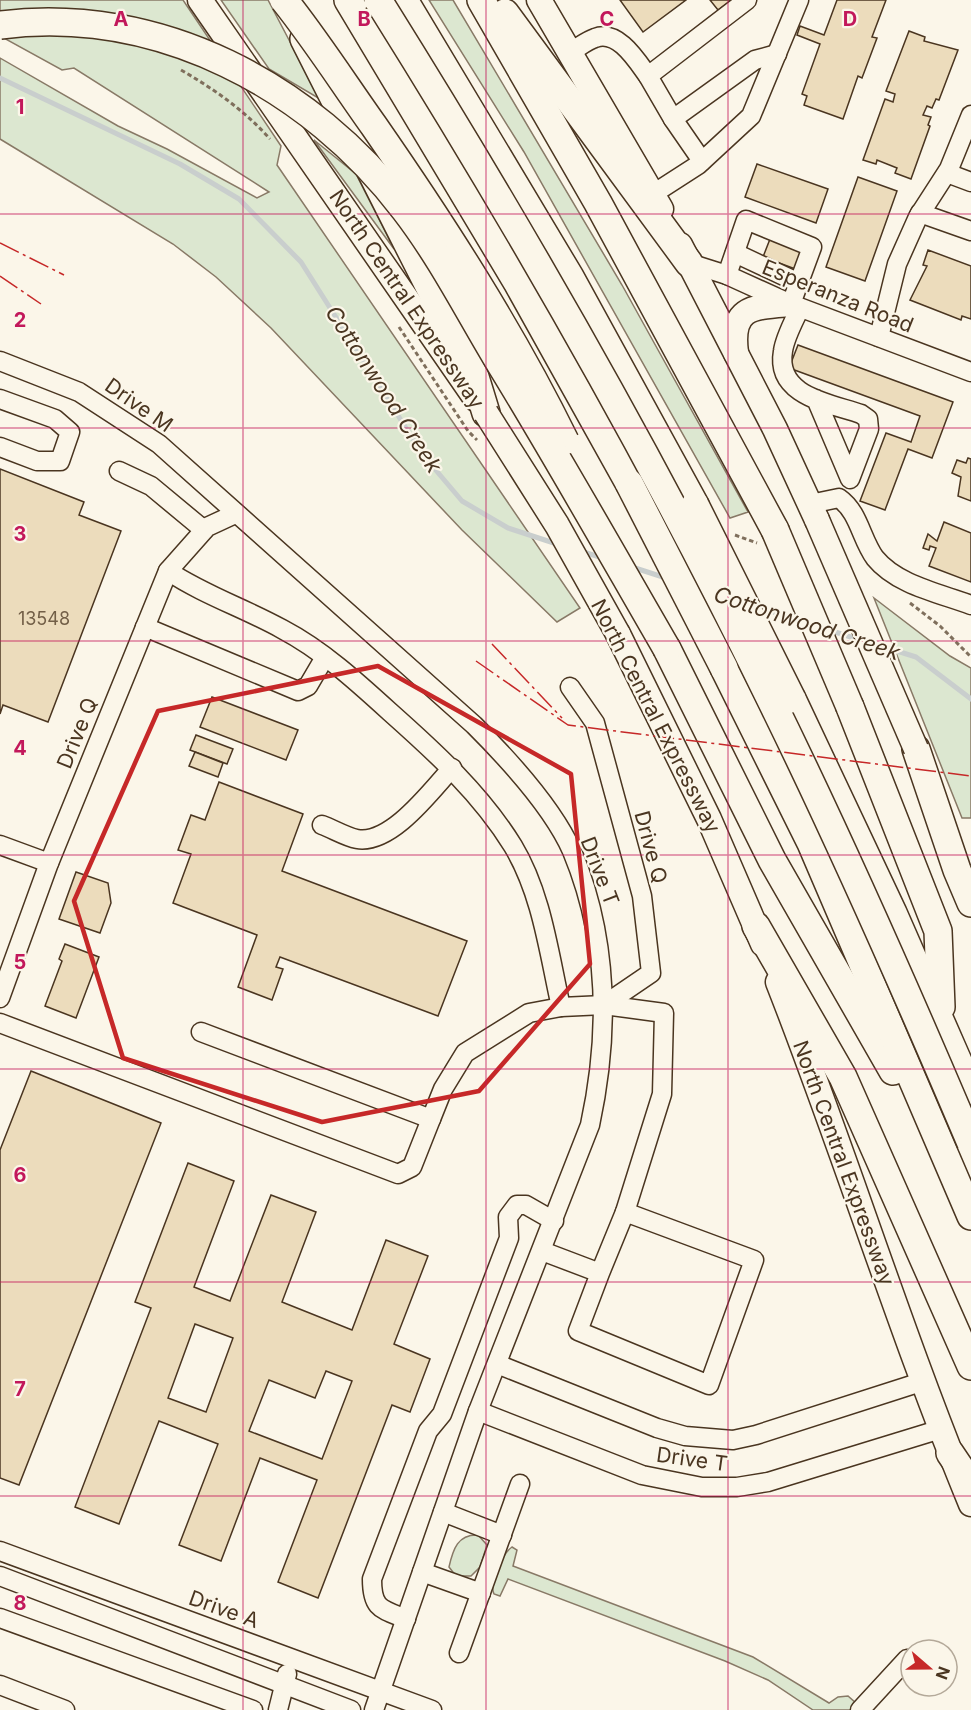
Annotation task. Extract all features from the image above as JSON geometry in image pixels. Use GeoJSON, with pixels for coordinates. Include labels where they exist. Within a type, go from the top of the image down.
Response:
{"type":"FeatureCollection","features":[{"type":"Feature","properties":{"kind":"highway"},"geometry":{"type":"LineString","coordinates":[[284,0],[406,245],[475,377],[486,413]]}},
{"type":"Feature","properties":{"kind":"highway"},"geometry":{"type":"LineString","coordinates":[[284,0],[415,183],[527,366],[772,860],[908,1097],[939,1139]]}},
{"type":"Feature","properties":{"kind":"highway"},"geometry":{"type":"LineString","coordinates":[[348,0],[517,282],[629,483],[724,668],[811,843],[971,1216]]}},
{"type":"Feature","properties":{"kind":"highway"},"geometry":{"type":"LineString","coordinates":[[378,0],[489,182],[578,335],[768,693],[883,938],[971,1143]]}},
{"type":"Feature","properties":{"kind":"highway"},"geometry":{"type":"LineString","coordinates":[[404,0],[570,277],[695,505],[792,699],[874,872],[971,1091]]}},
{"type":"Feature","properties":{"kind":"highway"},"geometry":{"type":"LineString","coordinates":[[486,3],[598,203],[775,530],[850,707],[938,931],[942,1023]]}},
{"type":"Feature","properties":{"kind":"highway"},"geometry":{"type":"LineString","coordinates":[[486,3],[689,263]]}},
{"type":"Feature","properties":{"kind":"highway"},"geometry":{"type":"LineString","coordinates":[[0,25],[57,23],[102,27],[149,35],[190,48],[258,78],[297,103],[337,135],[375,174],[422,234],[667,649]]}},
{"type":"Feature","properties":{"kind":"highway"},"geometry":{"type":"LineString","coordinates":[[916,749],[957,870],[971,903]]}},
{"type":"Feature","properties":{"kind":"highway"},"geometry":{"type":"LineString","coordinates":[[756,926],[843,1077],[971,1366]]}},
{"type":"Feature","properties":{"kind":"highway"},"geometry":{"type":"LineString","coordinates":[[945,1441],[971,1484]]}},
{"type":"Feature","properties":{"kind":"main road","name":"North Central Expressway"},"geometry":{"type":"LineString","coordinates":[[200,0],[486,413],[557,525],[618,634],[709,819],[756,926],[806,1054],[921,1382],[971,1504]]}},
{"type":"Feature","properties":{"kind":"main road"},"geometry":{"type":"LineString","coordinates":[[539,0],[653,194],[737,355],[813,512],[971,872]]}},
{"type":"Feature","properties":{"kind":"main road"},"geometry":{"type":"LineString","coordinates":[[737,355],[734,333],[741,317],[754,307],[797,298]]}},
{"type":"Feature","properties":{"kind":"street"},"geometry":{"type":"LineString","coordinates":[[648,76],[747,0]]}},
{"type":"Feature","properties":{"kind":"street"},"geometry":{"type":"LineString","coordinates":[[653,194],[702,161],[751,116],[799,0]]}},
{"type":"Feature","properties":{"kind":"street"},"geometry":{"type":"LineString","coordinates":[[570,52],[596,37],[612,38],[629,50],[702,161]]}},
{"type":"Feature","properties":{"kind":"street"},"geometry":{"type":"LineString","coordinates":[[673,119],[755,60],[777,54]]}},
{"type":"Feature","properties":{"kind":"street"},"geometry":{"type":"LineString","coordinates":[[879,337],[897,264],[920,213],[947,173],[971,115]]}},
{"type":"Feature","properties":{"kind":"street"},"geometry":{"type":"LineString","coordinates":[[947,173],[971,182]]}},
{"type":"Feature","properties":{"kind":"street"},"geometry":{"type":"LineString","coordinates":[[920,213],[971,231]]}},
{"type":"Feature","properties":{"kind":"street"},"geometry":{"type":"LineString","coordinates":[[727,275],[746,220],[812,247],[783,348],[782,362],[785,375],[796,391],[816,399]]}},
{"type":"Feature","properties":{"kind":"street"},"geometry":{"type":"LineString","coordinates":[[735,253],[797,298]]}},
{"type":"Feature","properties":{"kind":"street","name":"Esperanza Road"},"geometry":{"type":"LineString","coordinates":[[689,263],[797,298],[879,337],[971,372]]}},
{"type":"Feature","properties":{"kind":"street","name":"Drive M"},"geometry":{"type":"LineString","coordinates":[[0,361],[79,392],[115,413],[159,444],[235,514]]}},
{"type":"Feature","properties":{"kind":"street"},"geometry":{"type":"LineString","coordinates":[[0,399],[55,419],[70,432],[60,461],[37,461],[0,447]]}},
{"type":"Feature","properties":{"kind":"street"},"geometry":{"type":"LineString","coordinates":[[119,471],[151,486],[204,530]]}},
{"type":"Feature","properties":{"kind":"street"},"geometry":{"type":"LineString","coordinates":[[813,512],[839,498],[846,503],[874,557],[894,576],[971,605]]}},
{"type":"Feature","properties":{"kind":"street","name":"Drive Q"},"geometry":{"type":"LineString","coordinates":[[0,998],[49,863],[168,571],[204,530],[235,514]]}},
{"type":"Feature","properties":{"kind":"street","name":"Drive T"},"geometry":{"type":"LineString","coordinates":[[235,514],[474,725],[511,762],[571,850],[594,917],[603,969],[604,1005],[599,1083],[590,1125],[478,1411],[374,1710]]}},
{"type":"Feature","properties":{"kind":"street"},"geometry":{"type":"LineString","coordinates":[[168,571],[186,583],[281,628],[325,657],[361,686],[452,768],[513,847],[535,894],[561,1008]]}},
{"type":"Feature","properties":{"kind":"street"},"geometry":{"type":"LineString","coordinates":[[145,627],[298,691],[308,686],[325,657]]}},
{"type":"Feature","properties":{"kind":"street","name":"Drive Q"},"geometry":{"type":"LineString","coordinates":[[570,687],[595,723],[642,896],[651,973],[604,1005]]}},
{"type":"Feature","properties":{"kind":"street"},"geometry":{"type":"LineString","coordinates":[[322,825],[357,839],[375,839],[404,819],[452,768]]}},
{"type":"Feature","properties":{"kind":"street"},"geometry":{"type":"LineString","coordinates":[[0,845],[49,863]]}},
{"type":"Feature","properties":{"kind":"street"},"geometry":{"type":"LineString","coordinates":[[0,1023],[398,1174],[412,1167],[443,1089],[465,1053],[529,1013],[604,1005],[664,1013],[662,1094],[625,1212],[578,1331],[709,1385],[754,1260],[625,1212]]}},
{"type":"Feature","properties":{"kind":"street"},"geometry":{"type":"LineString","coordinates":[[201,1032],[431,1119]]}},
{"type":"Feature","properties":{"kind":"street"},"geometry":{"type":"LineString","coordinates":[[406,1619],[379,1608],[372,1599],[372,1580],[376,1569],[428,1431],[442,1414],[508,1238],[508,1217],[517,1205],[526,1205],[554,1221]]}},
{"type":"Feature","properties":{"kind":"street"},"geometry":{"type":"LineString","coordinates":[[542,1251],[600,1273]]}},
{"type":"Feature","properties":{"kind":"street","name":"Drive T"},"geometry":{"type":"LineString","coordinates":[[497,1364],[657,1428],[708,1440],[733,1440],[756,1435],[921,1382]]}},
{"type":"Feature","properties":{"kind":"street","name":"Drive T"},"geometry":{"type":"LineString","coordinates":[[478,1411],[642,1475],[702,1486],[737,1487],[768,1482],[945,1441]]}},
{"type":"Feature","properties":{"kind":"street"},"geometry":{"type":"LineString","coordinates":[[459,1653],[520,1484]]}},
{"type":"Feature","properties":{"kind":"street"},"geometry":{"type":"LineString","coordinates":[[443,1512],[502,1535]]}},
{"type":"Feature","properties":{"kind":"street","name":"Drive A"},"geometry":{"type":"LineString","coordinates":[[1,1555],[432,1710]]}},
{"type":"Feature","properties":{"kind":"street"},"geometry":{"type":"LineString","coordinates":[[422,1572],[481,1593]]}},
{"type":"Feature","properties":{"kind":"street"},"geometry":{"type":"LineString","coordinates":[[0,1576],[351,1710]]}},
{"type":"Feature","properties":{"kind":"street"},"geometry":{"type":"LineString","coordinates":[[0,1618],[253,1710]]}},
{"type":"Feature","properties":{"kind":"street"},"geometry":{"type":"LineString","coordinates":[[278,1710],[283,1684],[292,1658]]}},
{"type":"Feature","properties":{"kind":"street"},"geometry":{"type":"LineString","coordinates":[[860,1710],[899,1668]]}},
{"type":"Feature","properties":{"kind":"street"},"geometry":{"type":"LineString","coordinates":[[0,1685],[65,1710]]}},
{"type":"Feature","properties":{"kind":"highlighted area"},"geometry":{"type":"Polygon","coordinates":[[[378,666],[571,774],[590,964],[479,1091],[322,1122],[123,1058],[74,901],[158,711],[378,666]]]}},
{"type":"Feature","properties":{"kind":"green space"},"geometry":{"type":"Polygon","coordinates":[[[0,0],[183,0],[281,146],[277,165],[580,608],[557,622],[462,530],[271,328],[216,277],[173,244],[0,139],[0,58],[118,126],[167,149],[257,198],[269,192],[74,68],[62,70],[0,36],[0,0]]]}},
{"type":"Feature","properties":{"kind":"green space"},"geometry":{"type":"Polygon","coordinates":[[[221,0],[268,0],[320,99],[269,69],[221,0]]]}},
{"type":"Feature","properties":{"kind":"green space"},"geometry":{"type":"Polygon","coordinates":[[[429,0],[453,0],[622,285],[748,512],[730,518],[524,152],[429,0]]]}},
{"type":"Feature","properties":{"kind":"green space"},"geometry":{"type":"Polygon","coordinates":[[[314,140],[356,174],[394,249],[314,140]]]}},
{"type":"Feature","properties":{"kind":"green space"},"geometry":{"type":"Polygon","coordinates":[[[874,598],[950,656],[971,668],[971,818],[962,818],[874,598]]]}},
{"type":"Feature","properties":{"kind":"green space"},"geometry":{"type":"Polygon","coordinates":[[[478,1535],[487,1545],[480,1567],[471,1576],[456,1576],[449,1567],[457,1544],[466,1537],[478,1535]]]}},
{"type":"Feature","properties":{"kind":"green space"},"geometry":{"type":"Polygon","coordinates":[[[512,1547],[517,1550],[513,1566],[753,1657],[829,1703],[838,1697],[848,1696],[857,1704],[853,1710],[813,1710],[768,1680],[725,1661],[508,1579],[500,1596],[494,1594],[493,1583],[498,1569],[512,1547]]]}},
{"type":"Feature","properties":{"kind":"building"},"geometry":{"type":"Polygon","coordinates":[[[620,0],[686,0],[643,32],[620,0]]]}},
{"type":"Feature","properties":{"kind":"building"},"geometry":{"type":"Polygon","coordinates":[[[710,0],[732,0],[718,10],[710,0]]]}},
{"type":"Feature","properties":{"kind":"building"},"geometry":{"type":"Polygon","coordinates":[[[837,0],[886,0],[872,37],[877,38],[862,78],[858,76],[843,119],[804,105],[807,96],[802,94],[820,44],[797,35],[800,26],[824,35],[837,0]]]}},
{"type":"Feature","properties":{"kind":"building"},"geometry":{"type":"Polygon","coordinates":[[[909,31],[925,37],[924,41],[958,50],[939,100],[936,99],[932,108],[927,106],[923,115],[931,117],[928,125],[930,126],[911,179],[895,173],[897,168],[877,160],[876,164],[863,160],[885,99],[893,102],[895,94],[886,91],[909,31]]]}},
{"type":"Feature","properties":{"kind":"building"},"geometry":{"type":"Polygon","coordinates":[[[757,164],[828,189],[816,223],[745,197],[757,164]]]}},
{"type":"Feature","properties":{"kind":"building"},"geometry":{"type":"Polygon","coordinates":[[[858,177],[897,191],[865,281],[826,267],[858,177]]]}},
{"type":"Feature","properties":{"kind":"building"},"geometry":{"type":"Polygon","coordinates":[[[770,239],[805,252],[798,270],[763,257],[770,239]]]}},
{"type":"Feature","properties":{"kind":"building"},"geometry":{"type":"Polygon","coordinates":[[[928,250],[971,266],[971,319],[962,316],[961,320],[910,300],[927,266],[923,265],[928,250]]]}},
{"type":"Feature","properties":{"kind":"building"},"geometry":{"type":"Polygon","coordinates":[[[798,345],[953,402],[932,458],[908,449],[885,510],[860,501],[886,433],[911,442],[920,416],[789,368],[798,345]]]}},
{"type":"Feature","properties":{"kind":"building"},"geometry":{"type":"Polygon","coordinates":[[[968,458],[971,459],[971,501],[958,496],[961,477],[952,473],[957,460],[966,463],[968,458]]]}},
{"type":"Feature","properties":{"kind":"building"},"geometry":{"type":"Polygon","coordinates":[[[0,469],[84,502],[79,515],[121,531],[48,722],[3,705],[0,714],[0,469]]]}},
{"type":"Feature","properties":{"kind":"building"},"geometry":{"type":"Polygon","coordinates":[[[944,522],[971,533],[971,582],[929,566],[936,548],[930,546],[929,550],[923,548],[928,534],[937,541],[944,522]]]}},
{"type":"Feature","properties":{"kind":"building"},"geometry":{"type":"Polygon","coordinates":[[[212,697],[298,730],[286,760],[200,727],[212,697]]]}},
{"type":"Feature","properties":{"kind":"building"},"geometry":{"type":"Polygon","coordinates":[[[196,735],[233,749],[227,764],[190,750],[196,735]]]}},
{"type":"Feature","properties":{"kind":"building"},"geometry":{"type":"Polygon","coordinates":[[[195,752],[223,763],[218,777],[189,766],[195,752]]]}},
{"type":"Feature","properties":{"kind":"building"},"geometry":{"type":"Polygon","coordinates":[[[219,782],[303,814],[282,871],[467,941],[438,1016],[280,957],[276,967],[283,969],[272,1000],[238,987],[257,935],[173,903],[191,854],[178,850],[191,815],[205,820],[219,782]]]}},
{"type":"Feature","properties":{"kind":"building"},"geometry":{"type":"Polygon","coordinates":[[[76,872],[108,883],[111,903],[100,933],[59,919],[76,872]]]}},
{"type":"Feature","properties":{"kind":"building"},"geometry":{"type":"Polygon","coordinates":[[[65,944],[99,957],[76,1018],[45,1006],[62,961],[59,959],[65,944]]]}},
{"type":"Feature","properties":{"kind":"building"},"geometry":{"type":"Polygon","coordinates":[[[31,1071],[161,1123],[19,1485],[0,1478],[0,1150],[31,1071]]]}},
{"type":"Feature","properties":{"kind":"building"},"geometry":{"type":"Polygon","coordinates":[[[188,1163],[234,1181],[194,1287],[230,1301],[271,1195],[316,1212],[282,1302],[352,1330],[386,1240],[428,1256],[394,1344],[430,1359],[410,1412],[392,1405],[318,1598],[278,1582],[317,1480],[260,1458],[221,1561],[179,1545],[218,1444],[159,1421],[119,1524],[75,1507],[151,1308],[135,1302],[188,1163]],[[195,1324],[168,1398],[206,1412],[233,1338],[195,1324]],[[326,1371],[315,1398],[269,1380],[249,1431],[322,1459],[352,1381],[326,1371]]]}},
{"type":"Feature","properties":{"kind":"waterway","name":"Cottonwood Creek"},"geometry":{"type":"LineString","coordinates":[[0,78],[180,164],[239,199],[301,262],[423,455],[462,501],[508,528],[560,545]]}},
{"type":"Feature","properties":{"kind":"waterway","name":"Cottonwood Creek"},"geometry":{"type":"LineString","coordinates":[[580,551],[603,558]]}},
{"type":"Feature","properties":{"kind":"waterway","name":"Cottonwood Creek"},"geometry":{"type":"LineString","coordinates":[[632,567],[669,579]]}},
{"type":"Feature","properties":{"kind":"waterway","name":"Cottonwood Creek"},"geometry":{"type":"LineString","coordinates":[[758,607],[803,622]]}},
{"type":"Feature","properties":{"kind":"waterway","name":"Cottonwood Creek"},"geometry":{"type":"LineString","coordinates":[[826,629],[860,640]]}},
{"type":"Feature","properties":{"kind":"waterway","name":"Cottonwood Creek"},"geometry":{"type":"LineString","coordinates":[[881,646],[916,657],[971,699]]}},
{"type":"Feature","properties":{"kind":"power"},"geometry":{"type":"LineString","coordinates":[[0,243],[64,275]]}},
{"type":"Feature","properties":{"kind":"power"},"geometry":{"type":"LineString","coordinates":[[0,276],[41,304]]}},
{"type":"Feature","properties":{"kind":"power"},"geometry":{"type":"LineString","coordinates":[[492,644],[562,718]]}},
{"type":"Feature","properties":{"kind":"power"},"geometry":{"type":"LineString","coordinates":[[476,661],[568,725],[971,776]]}}]}
